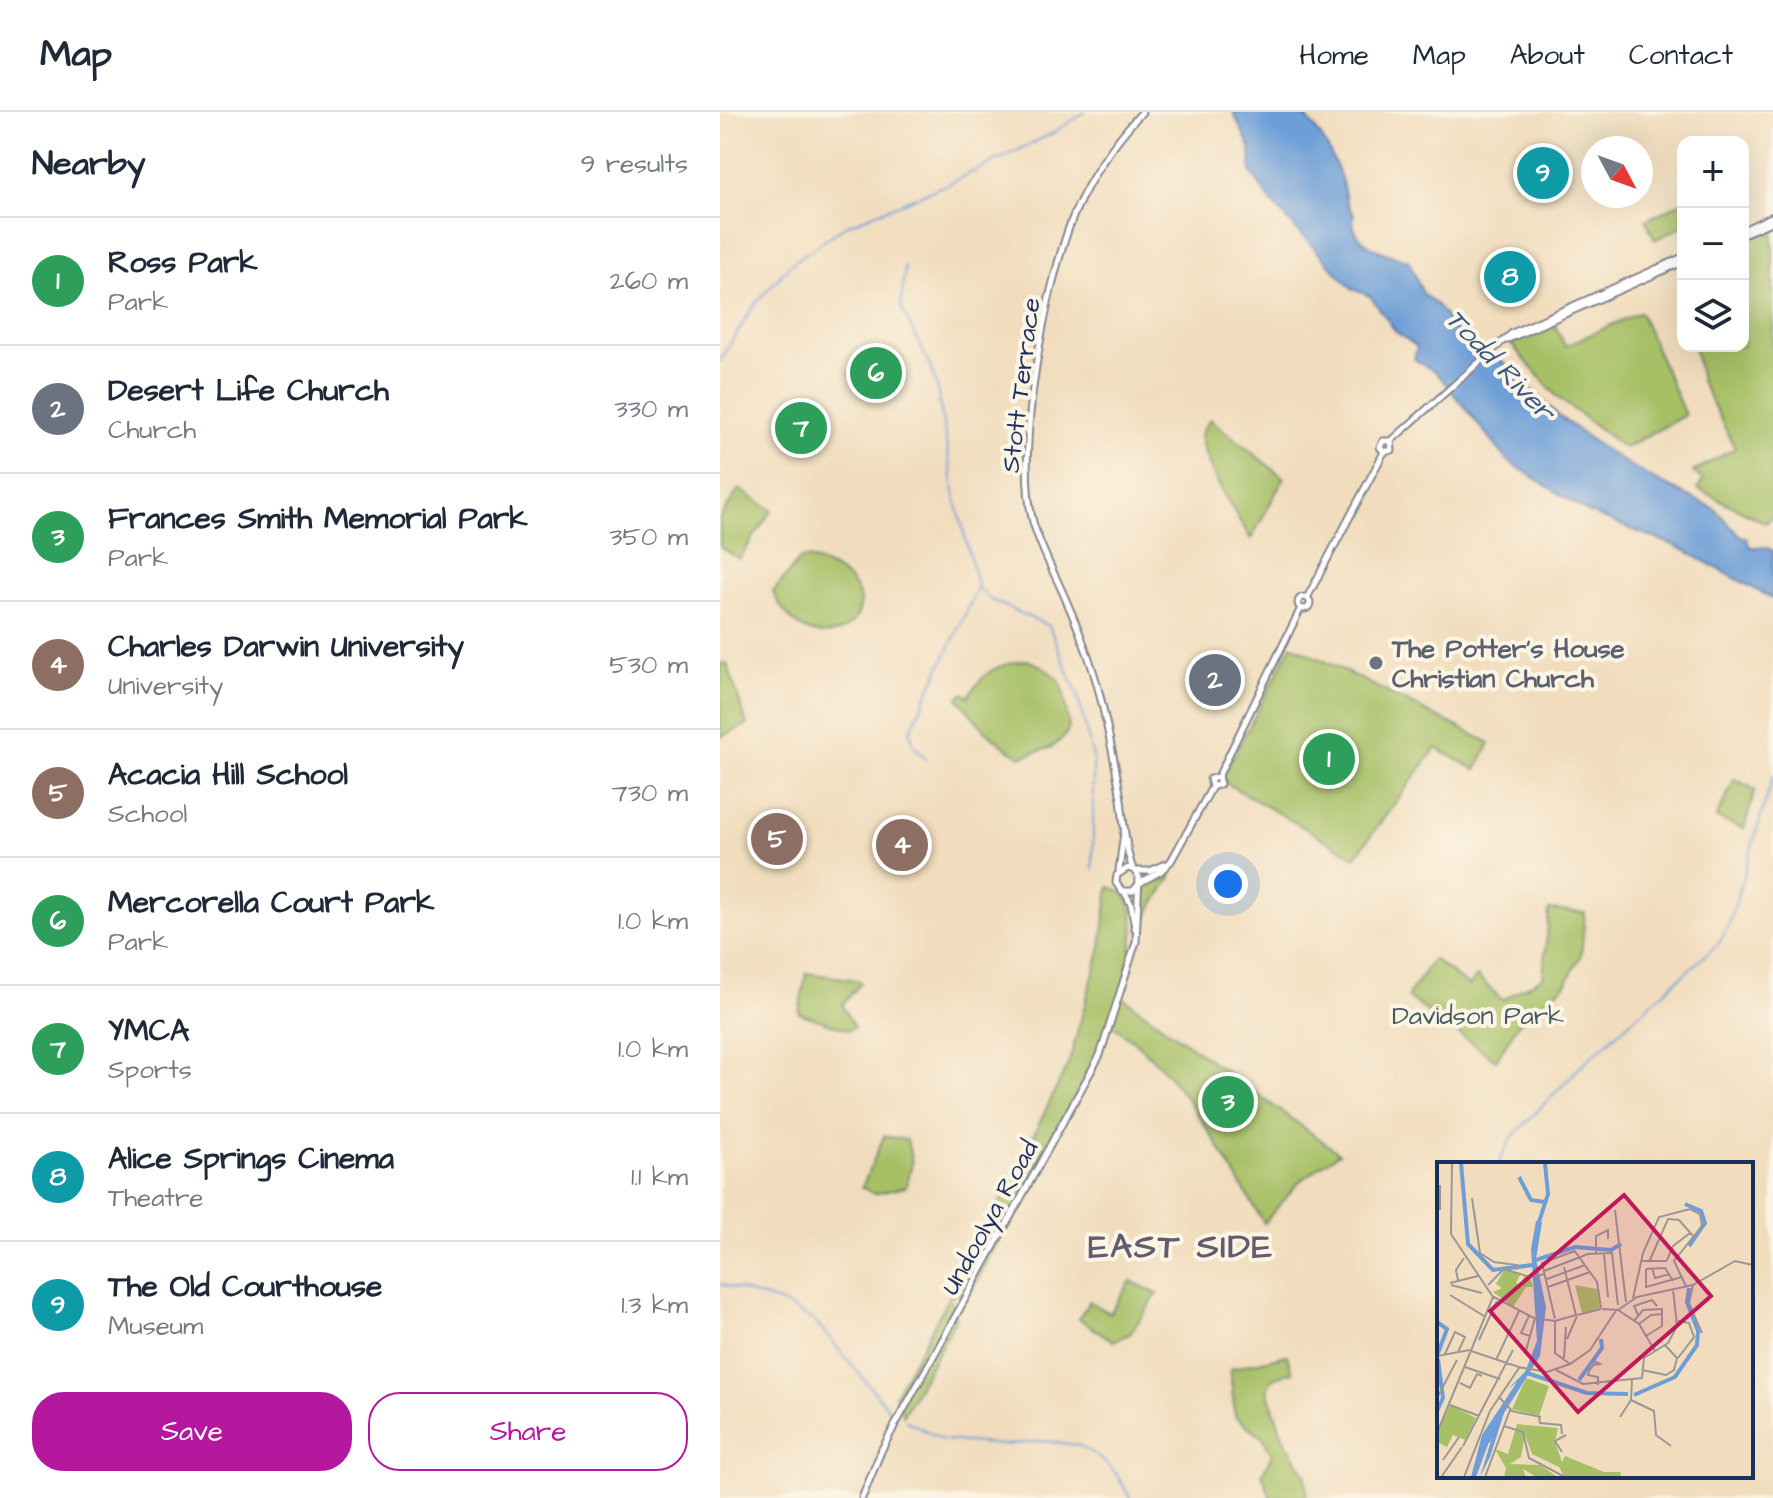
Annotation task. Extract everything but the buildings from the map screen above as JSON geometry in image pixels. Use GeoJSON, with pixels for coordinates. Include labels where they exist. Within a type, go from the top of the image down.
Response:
{"type":"FeatureCollection","features":[{"type":"Feature","properties":{"kind":"main road","name":"Stott Terrace"},"geometry":{"type":"LineString","coordinates":[[1134,870],[1128,859],[1123,815],[1098,688],[1083,639],[1036,530],[1029,502],[1027,465],[1047,313],[1068,230],[1084,194],[1105,159],[1142,112]]}},
{"type":"Feature","properties":{"kind":"main road"},"geometry":{"type":"LineString","coordinates":[[1749,229],[1773,218]]}},
{"type":"Feature","properties":{"kind":"main road"},"geometry":{"type":"LineString","coordinates":[[1122,891],[1133,891],[1169,865],[1212,787],[1210,779],[1218,777],[1301,608],[1309,606],[1307,598],[1384,452],[1380,447],[1382,442],[1387,439],[1391,441],[1503,341],[1677,262]]}},
{"type":"Feature","properties":{"kind":"main road","name":"Stott Terrace"},"geometry":{"type":"LineString","coordinates":[[1117,874],[1122,855],[1123,815]]}},
{"type":"Feature","properties":{"kind":"main road"},"geometry":{"type":"LineString","coordinates":[[1117,874],[1124,868],[1154,870],[1177,851]]}},
{"type":"Feature","properties":{"kind":"main road","name":"Undoolya Road"},"geometry":{"type":"LineString","coordinates":[[862,1498],[882,1449],[1095,1067],[1135,949],[1139,877],[1134,870]]}},
{"type":"Feature","properties":{"kind":"main road","name":"Undoolya Road"},"geometry":{"type":"LineString","coordinates":[[1117,874],[1116,883],[1128,897],[1133,913],[1135,949]]}},
{"type":"Feature","properties":{"kind":"green space"},"geometry":{"type":"Polygon","coordinates":[[[1677,204],[1677,229],[1655,240],[1646,220],[1677,204]]]}},
{"type":"Feature","properties":{"kind":"green space"},"geometry":{"type":"Polygon","coordinates":[[[1773,225],[1773,516],[1766,523],[1698,489],[1703,480],[1693,472],[1735,448],[1701,381],[1695,352],[1749,352],[1749,236],[1773,225]]]}},
{"type":"Feature","properties":{"kind":"green space"},"geometry":{"type":"Polygon","coordinates":[[[1640,312],[1685,415],[1625,448],[1557,397],[1511,344],[1555,325],[1565,346],[1640,312]]]}},
{"type":"Feature","properties":{"kind":"green space"},"geometry":{"type":"Polygon","coordinates":[[[875,353],[892,360],[903,375],[878,388],[850,374],[864,356],[875,353]]]}},
{"type":"Feature","properties":{"kind":"green space"},"geometry":{"type":"Polygon","coordinates":[[[1210,419],[1284,478],[1251,539],[1221,489],[1203,449],[1200,435],[1210,419]]]}},
{"type":"Feature","properties":{"kind":"green space"},"geometry":{"type":"Polygon","coordinates":[[[739,489],[772,510],[739,559],[720,547],[720,518],[739,489]]]}},
{"type":"Feature","properties":{"kind":"green space"},"geometry":{"type":"Polygon","coordinates":[[[807,558],[841,573],[857,591],[860,609],[851,624],[834,633],[814,632],[792,620],[773,592],[800,559],[807,558]]]}},
{"type":"Feature","properties":{"kind":"green space"},"geometry":{"type":"Polygon","coordinates":[[[1292,645],[1490,743],[1476,770],[1436,748],[1355,857],[1226,783],[1223,776],[1292,645]]]}},
{"type":"Feature","properties":{"kind":"green space"},"geometry":{"type":"Polygon","coordinates":[[[1027,660],[1042,666],[1059,680],[1069,728],[1052,747],[1021,757],[986,731],[958,698],[964,693],[968,697],[980,680],[993,670],[1027,660]]]}},
{"type":"Feature","properties":{"kind":"green space"},"geometry":{"type":"Polygon","coordinates":[[[727,663],[747,725],[720,737],[720,664],[727,663]]]}},
{"type":"Feature","properties":{"kind":"green space"},"geometry":{"type":"Polygon","coordinates":[[[1735,779],[1755,790],[1744,829],[1716,818],[1735,779]]]}},
{"type":"Feature","properties":{"kind":"green space"},"geometry":{"type":"Polygon","coordinates":[[[1169,865],[1171,877],[1152,907],[1144,928],[1139,931],[1139,883],[1169,865]]]}},
{"type":"Feature","properties":{"kind":"green space"},"geometry":{"type":"Polygon","coordinates":[[[1109,887],[1122,893],[1130,903],[1133,918],[1131,951],[1121,996],[1339,1153],[1300,1181],[1264,1223],[1215,1141],[1179,1089],[1159,1065],[1111,1025],[1105,1042],[972,1290],[949,1297],[1009,1186],[1069,1062],[1101,947],[1109,887]]]}},
{"type":"Feature","properties":{"kind":"green space","name":"Davidson Park"},"geometry":{"type":"Polygon","coordinates":[[[1549,910],[1585,913],[1581,955],[1566,984],[1518,1024],[1496,1060],[1407,997],[1433,959],[1469,986],[1477,976],[1502,1000],[1543,977],[1549,910]]]}},
{"type":"Feature","properties":{"kind":"green space"},"geometry":{"type":"Polygon","coordinates":[[[806,973],[861,983],[842,1005],[854,1027],[848,1030],[799,1013],[806,973]]]}},
{"type":"Feature","properties":{"kind":"green space"},"geometry":{"type":"Polygon","coordinates":[[[884,1136],[907,1140],[912,1163],[906,1187],[874,1194],[862,1187],[884,1136]]]}},
{"type":"Feature","properties":{"kind":"green space"},"geometry":{"type":"Polygon","coordinates":[[[1131,1281],[1157,1294],[1130,1334],[1113,1341],[1079,1319],[1089,1301],[1110,1313],[1131,1281]]]}},
{"type":"Feature","properties":{"kind":"green space"},"geometry":{"type":"Polygon","coordinates":[[[948,1299],[952,1302],[956,1319],[903,1415],[895,1395],[948,1299]]]}},
{"type":"Feature","properties":{"kind":"green space"},"geometry":{"type":"Polygon","coordinates":[[[1287,1355],[1293,1372],[1274,1377],[1267,1389],[1283,1437],[1305,1474],[1307,1493],[1303,1498],[1271,1498],[1262,1474],[1272,1455],[1264,1439],[1235,1416],[1230,1369],[1287,1355]]]}},
{"type":"Feature","properties":{"kind":"water","name":"Todd River"},"geometry":{"type":"Polygon","coordinates":[[[1233,112],[1301,112],[1320,135],[1333,160],[1354,214],[1353,224],[1363,240],[1380,251],[1409,261],[1423,294],[1438,306],[1468,348],[1500,359],[1560,417],[1605,450],[1651,478],[1715,509],[1738,534],[1747,539],[1750,547],[1767,547],[1773,551],[1773,599],[1678,547],[1589,513],[1508,461],[1437,373],[1414,359],[1417,347],[1396,332],[1370,296],[1352,289],[1272,203],[1251,172],[1250,147],[1233,112]]]}},
{"type":"Feature","properties":{"kind":"waterway"},"geometry":{"type":"LineString","coordinates":[[720,361],[754,305],[791,264],[845,226],[950,183],[1053,133],[1085,112]]}},
{"type":"Feature","properties":{"kind":"waterway"},"geometry":{"type":"LineString","coordinates":[[905,265],[901,307],[937,387],[955,497],[978,588],[991,600],[1049,626],[1077,693],[1093,758],[1093,870]]}},
{"type":"Feature","properties":{"kind":"waterway"},"geometry":{"type":"LineString","coordinates":[[926,759],[913,744],[910,731],[977,589]]}},
{"type":"Feature","properties":{"kind":"waterway"},"geometry":{"type":"LineString","coordinates":[[1499,1162],[1512,1137],[1586,1061],[1719,943],[1729,924],[1773,776]]}},
{"type":"Feature","properties":{"kind":"waterway"},"geometry":{"type":"LineString","coordinates":[[720,1284],[782,1303],[816,1322],[893,1414]]}},
{"type":"Feature","properties":{"kind":"waterway"},"geometry":{"type":"LineString","coordinates":[[905,1420],[943,1440],[1004,1445],[1042,1441],[1078,1445],[1097,1456],[1116,1473],[1130,1498]]}},
{"type":"Feature","properties":{"kind":"place","name":"The Old Courthouse"},"geometry":{"type":"Point","coordinates":[1543,173]}},
{"type":"Feature","properties":{"kind":"place","name":"Alice Springs Cinema"},"geometry":{"type":"Point","coordinates":[1510,277]}},
{"type":"Feature","properties":{"kind":"place","name":"Mercorella Court Park"},"geometry":{"type":"Point","coordinates":[876,373]}},
{"type":"Feature","properties":{"kind":"place","name":"YMCA"},"geometry":{"type":"Point","coordinates":[801,428]}},
{"type":"Feature","properties":{"kind":"place","name":"The Potter's House Christian Church"},"geometry":{"type":"Point","coordinates":[1376,663]}},
{"type":"Feature","properties":{"kind":"place","name":"Desert Life Church"},"geometry":{"type":"Point","coordinates":[1215,680]}},
{"type":"Feature","properties":{"kind":"place","name":"Ross Park"},"geometry":{"type":"Point","coordinates":[1329,759]}},
{"type":"Feature","properties":{"kind":"place","name":"Acacia Hill School"},"geometry":{"type":"Point","coordinates":[777,839]}},
{"type":"Feature","properties":{"kind":"place","name":"Charles Darwin University"},"geometry":{"type":"Point","coordinates":[902,845]}},
{"type":"Feature","properties":{"kind":"place","name":"Frances Smith Memorial Park"},"geometry":{"type":"Point","coordinates":[1228,1102]}},
{"type":"Feature","properties":{"kind":"district","name":"EAST SIDE"},"geometry":{"type":"Point","coordinates":[1181,1245]}}]}
